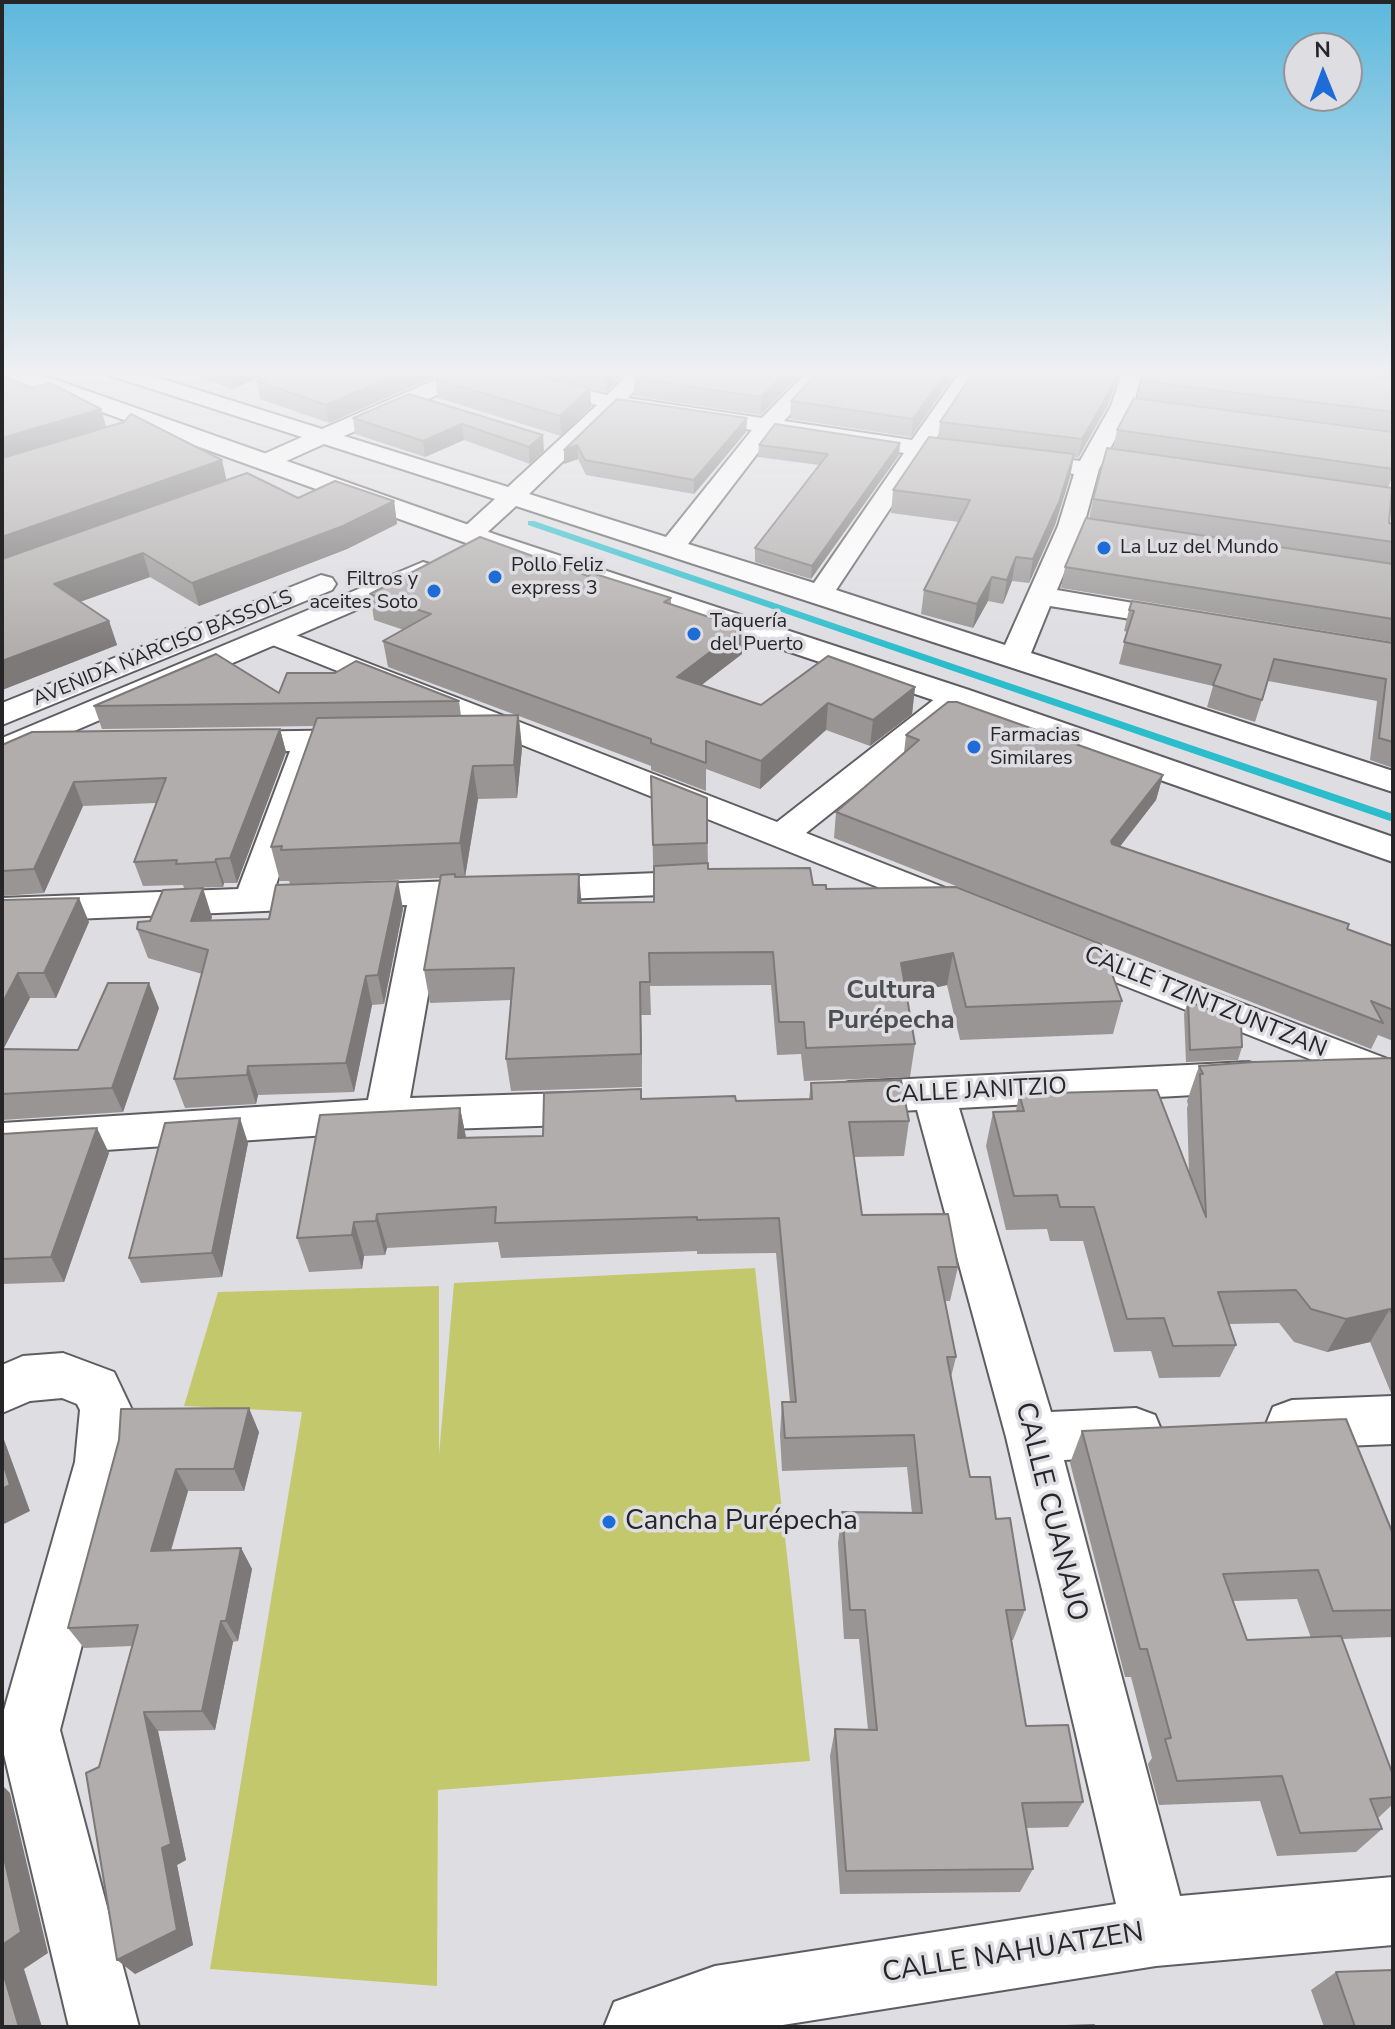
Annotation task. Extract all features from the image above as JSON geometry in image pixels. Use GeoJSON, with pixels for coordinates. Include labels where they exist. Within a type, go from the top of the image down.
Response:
{"type":"FeatureCollection","features":[{"type":"Feature","properties":{"kind":"street"},"geometry":{"type":"LineString","coordinates":[[270,464],[957,697],[1393,850]]}},
{"type":"Feature","properties":{"kind":"street"},"geometry":{"type":"LineString","coordinates":[[402,464],[820,594],[1393,782]]}},
{"type":"Feature","properties":{"kind":"street"},"geometry":{"type":"LineString","coordinates":[[473,535],[549,464]]}},
{"type":"Feature","properties":{"kind":"street"},"geometry":{"type":"LineString","coordinates":[[671,548],[737,464]]}},
{"type":"Feature","properties":{"kind":"street"},"geometry":{"type":"LineString","coordinates":[[820,594],[907,464]]}},
{"type":"Feature","properties":{"kind":"street"},"geometry":{"type":"LineString","coordinates":[[1014,658],[1071,526],[1089,464]]}},
{"type":"Feature","properties":{"kind":"street"},"geometry":{"type":"LineString","coordinates":[[1071,526],[1163,540]]}},
{"type":"Feature","properties":{"kind":"street","name":"AVENIDA NARCISO BASSOLS"},"geometry":{"type":"LineString","coordinates":[[11,747],[275,636],[473,535]]}},
{"type":"Feature","properties":{"kind":"street","name":"AVENIDA NARCISO BASSOLS"},"geometry":{"type":"LineString","coordinates":[[2,715],[473,535]]}},
{"type":"Feature","properties":{"kind":"street"},"geometry":{"type":"LineString","coordinates":[[1041,596],[1209,624]]}},
{"type":"Feature","properties":{"kind":"street","name":"CALLE TZINTZUNTZAN"},"geometry":{"type":"LineString","coordinates":[[275,636],[1383,1074]]}},
{"type":"Feature","properties":{"kind":"street"},"geometry":{"type":"LineString","coordinates":[[781,836],[957,697]]}},
{"type":"Feature","properties":{"kind":"street","name":"CALLE TZINTZUNTZAN"},"geometry":{"type":"LineString","coordinates":[[448,737],[525,735]]}},
{"type":"Feature","properties":{"kind":"street"},"geometry":{"type":"LineString","coordinates":[[202,742],[386,739]]}},
{"type":"Feature","properties":{"kind":"street"},"geometry":{"type":"LineString","coordinates":[[252,900],[309,741]]}},
{"type":"Feature","properties":{"kind":"street"},"geometry":{"type":"LineString","coordinates":[[11,747],[96,743]]}},
{"type":"Feature","properties":{"kind":"street"},"geometry":{"type":"LineString","coordinates":[[803,878],[881,875]]}},
{"type":"Feature","properties":{"kind":"street"},"geometry":{"type":"LineString","coordinates":[[2,910],[740,881]]}},
{"type":"Feature","properties":{"kind":"street"},"geometry":{"type":"LineString","coordinates":[[386,1115],[428,892]]}},
{"type":"Feature","properties":{"kind":"street","name":"CALLE JANITZIO"},"geometry":{"type":"LineString","coordinates":[[809,1100],[1383,1074]]}},
{"type":"Feature","properties":{"kind":"street","name":"CALLE CUANAJO"},"geometry":{"type":"LineString","coordinates":[[934,1095],[1032,1437],[1156,1932]]}},
{"type":"Feature","properties":{"kind":"street"},"geometry":{"type":"LineString","coordinates":[[2,1140],[386,1115],[637,1106]]}},
{"type":"Feature","properties":{"kind":"street"},"geometry":{"type":"LineString","coordinates":[[2,1390],[23,1379],[63,1375],[96,1388],[106,1410],[102,1462],[15,1737],[104,2027]]}},
{"type":"Feature","properties":{"kind":"street"},"geometry":{"type":"LineString","coordinates":[[1252,1426],[1393,1420]]}},
{"type":"Feature","properties":{"kind":"street"},"geometry":{"type":"LineString","coordinates":[[1032,1437],[1189,1429]]}},
{"type":"Feature","properties":{"kind":"street","name":"CALLE NAHUATZEN"},"geometry":{"type":"LineString","coordinates":[[639,2027],[715,2001],[1156,1932],[1393,1911]]}},
{"type":"Feature","properties":{"kind":"green space"},"geometry":{"type":"Polygon","coordinates":[[[755,1268],[810,1761],[438,1790],[437,1986],[210,1969],[302,1412],[184,1406],[218,1292],[439,1286],[439,1455],[454,1283],[755,1268]]]}},
{"type":"Feature","properties":{"kind":"building"},"geometry":{"type":"Polygon","coordinates":[[[2,464],[211,464],[2,537],[2,464]]]}},
{"type":"Feature","properties":{"kind":"building"},"geometry":{"type":"Polygon","coordinates":[[[605,464],[708,464],[694,480],[605,464]]]}},
{"type":"Feature","properties":{"kind":"building"},"geometry":{"type":"Polygon","coordinates":[[[820,464],[885,464],[812,566],[755,548],[820,464]]]}},
{"type":"Feature","properties":{"kind":"building"},"geometry":{"type":"Polygon","coordinates":[[[911,464],[1071,464],[1059,502],[1033,559],[1016,557],[1007,580],[992,577],[977,604],[924,590],[970,500],[893,490],[911,464]]]}},
{"type":"Feature","properties":{"kind":"building"},"geometry":{"type":"Polygon","coordinates":[[[1103,464],[1219,464],[1392,488],[1389,523],[1393,524],[1393,542],[1093,499],[1103,464]]]}},
{"type":"Feature","properties":{"kind":"building"},"geometry":{"type":"Polygon","coordinates":[[[1355,464],[1393,464],[1393,469],[1355,464]]]}},
{"type":"Feature","properties":{"kind":"building"},"geometry":{"type":"Polygon","coordinates":[[[247,473],[298,498],[335,481],[394,501],[343,526],[192,583],[143,553],[54,584],[109,621],[2,661],[2,559],[247,473]]]}},
{"type":"Feature","properties":{"kind":"building"},"geometry":{"type":"Polygon","coordinates":[[[1086,518],[1393,564],[1393,619],[1065,567],[1086,518]]]}},
{"type":"Feature","properties":{"kind":"building"},"geometry":{"type":"Polygon","coordinates":[[[480,537],[588,576],[592,573],[671,598],[664,602],[742,628],[677,677],[761,705],[828,656],[915,687],[873,720],[828,703],[761,761],[706,741],[706,763],[651,743],[651,739],[383,641],[431,614],[370,594],[480,537]]]}},
{"type":"Feature","properties":{"kind":"building"},"geometry":{"type":"Polygon","coordinates":[[[1132,601],[1393,643],[1393,742],[1379,738],[1386,679],[1274,659],[1262,700],[1251,697],[1213,685],[1221,665],[1124,642],[1134,611],[1129,610],[1132,601]]]}},
{"type":"Feature","properties":{"kind":"building"},"geometry":{"type":"Polygon","coordinates":[[[216,654],[279,693],[287,673],[335,673],[356,661],[459,701],[94,706],[216,654]]]}},
{"type":"Feature","properties":{"kind":"building"},"geometry":{"type":"Polygon","coordinates":[[[948,702],[957,702],[1163,775],[1111,841],[1112,844],[1349,924],[1347,929],[1393,946],[1393,1010],[1371,1001],[1383,1023],[836,812],[919,740],[906,735],[948,702]]]}},
{"type":"Feature","properties":{"kind":"building"},"geometry":{"type":"Polygon","coordinates":[[[518,715],[514,765],[473,766],[460,843],[281,850],[282,846],[271,847],[317,718],[518,715]]]}},
{"type":"Feature","properties":{"kind":"building"},"geometry":{"type":"Polygon","coordinates":[[[280,729],[230,858],[176,864],[177,860],[134,862],[166,778],[74,782],[34,869],[2,871],[2,745],[32,732],[280,729]]]}},
{"type":"Feature","properties":{"kind":"building"},"geometry":{"type":"Polygon","coordinates":[[[651,776],[707,798],[707,843],[653,845],[651,776]]]}},
{"type":"Feature","properties":{"kind":"building"},"geometry":{"type":"Polygon","coordinates":[[[708,863],[708,869],[810,868],[813,885],[826,885],[826,889],[956,887],[1101,944],[1122,1001],[966,1007],[953,953],[901,963],[915,1044],[806,1048],[804,1022],[779,1022],[773,952],[649,953],[650,982],[640,982],[641,1054],[506,1059],[514,968],[424,970],[441,875],[579,874],[578,903],[654,902],[654,866],[708,863]]]}},
{"type":"Feature","properties":{"kind":"building"},"geometry":{"type":"Polygon","coordinates":[[[398,881],[378,975],[366,976],[346,1063],[248,1066],[247,1075],[174,1079],[208,950],[137,929],[138,922],[150,921],[163,890],[203,888],[191,921],[269,919],[276,885],[398,881]]]}},
{"type":"Feature","properties":{"kind":"building"},"geometry":{"type":"Polygon","coordinates":[[[79,898],[44,973],[18,973],[2,1004],[2,900],[79,898]]]}},
{"type":"Feature","properties":{"kind":"building"},"geometry":{"type":"Polygon","coordinates":[[[108,983],[149,983],[112,1088],[2,1094],[2,1049],[78,1050],[108,983]]]}},
{"type":"Feature","properties":{"kind":"building"},"geometry":{"type":"Polygon","coordinates":[[[1188,1001],[1241,1022],[1242,1047],[1190,1050],[1188,1001]]]}},
{"type":"Feature","properties":{"kind":"building"},"geometry":{"type":"Polygon","coordinates":[[[1393,1058],[1393,1316],[1390,1309],[1346,1319],[1311,1309],[1296,1290],[1218,1292],[1236,1345],[1173,1346],[1164,1318],[1127,1319],[1094,1207],[1060,1207],[1057,1195],[1014,1196],[993,1112],[1024,1111],[1019,1094],[1157,1090],[1206,1217],[1200,1074],[1203,1074],[1199,1066],[1393,1058]]]}},
{"type":"Feature","properties":{"kind":"building"},"geometry":{"type":"Polygon","coordinates":[[[901,1080],[909,1121],[849,1122],[862,1215],[948,1214],[958,1267],[938,1267],[956,1357],[947,1357],[970,1477],[990,1477],[996,1519],[1010,1518],[1025,1610],[1006,1610],[1026,1726],[1068,1725],[1083,1802],[1022,1803],[1033,1869],[846,1871],[835,1729],[877,1730],[865,1610],[850,1610],[842,1512],[922,1513],[914,1435],[785,1438],[782,1402],[796,1402],[779,1218],[697,1220],[697,1217],[495,1223],[496,1207],[377,1214],[376,1221],[354,1222],[352,1235],[297,1238],[320,1115],[460,1108],[458,1138],[543,1136],[544,1093],[641,1089],[641,1099],[735,1096],[736,1101],[812,1099],[811,1083],[901,1080]]]}},
{"type":"Feature","properties":{"kind":"building"},"geometry":{"type":"Polygon","coordinates":[[[240,1118],[212,1253],[129,1258],[165,1123],[240,1118]]]}},
{"type":"Feature","properties":{"kind":"building"},"geometry":{"type":"Polygon","coordinates":[[[97,1128],[51,1257],[2,1259],[2,1134],[97,1128]]]}},
{"type":"Feature","properties":{"kind":"building"},"geometry":{"type":"Polygon","coordinates":[[[249,1408],[234,1469],[176,1469],[151,1551],[241,1548],[226,1621],[221,1621],[202,1711],[144,1712],[171,1844],[162,1848],[177,1930],[117,1960],[86,1773],[99,1767],[138,1625],[68,1628],[119,1440],[121,1409],[249,1408]]]}},
{"type":"Feature","properties":{"kind":"building"},"geometry":{"type":"Polygon","coordinates":[[[1346,1419],[1393,1534],[1393,1610],[1333,1611],[1318,1570],[1223,1574],[1247,1640],[1341,1636],[1393,1775],[1393,1797],[1370,1799],[1382,1829],[1300,1833],[1282,1776],[1177,1781],[1165,1739],[1171,1738],[1147,1649],[1140,1649],[1082,1431],[1346,1419]]]}},
{"type":"Feature","properties":{"kind":"building"},"geometry":{"type":"Polygon","coordinates":[[[2,1460],[10,1485],[2,1489],[2,1460]]]}},
{"type":"Feature","properties":{"kind":"building"},"geometry":{"type":"Polygon","coordinates":[[[2,1849],[21,1932],[2,1945],[2,1849]]]}},
{"type":"Feature","properties":{"kind":"building"},"geometry":{"type":"Polygon","coordinates":[[[2,1969],[19,2027],[2,2027],[2,1969]]]}},
{"type":"Feature","properties":{"kind":"building"},"geometry":{"type":"Polygon","coordinates":[[[1393,1970],[1393,2027],[1355,2027],[1336,1972],[1393,1970]]]}},
{"type":"Feature","properties":{"kind":"building"},"geometry":{"type":"Polygon","coordinates":[[[1094,2025],[1094,2027],[1038,2027],[1094,2025]]]}},
{"type":"Feature","properties":{"kind":"waterway"},"geometry":{"type":"LineString","coordinates":[[531,523],[1393,818]]}},
{"type":"Feature","properties":{"kind":"place","name":"La Luz del Mundo"},"geometry":{"type":"Point","coordinates":[1104,548]}},
{"type":"Feature","properties":{"kind":"place","name":"Pollo Feliz express 3"},"geometry":{"type":"Point","coordinates":[495,577]}},
{"type":"Feature","properties":{"kind":"place","name":"Filtros y aceites Soto"},"geometry":{"type":"Point","coordinates":[434,591]}},
{"type":"Feature","properties":{"kind":"place","name":"Taquería del Puerto"},"geometry":{"type":"Point","coordinates":[694,634]}},
{"type":"Feature","properties":{"kind":"place","name":"Farmacias Similares"},"geometry":{"type":"Point","coordinates":[974,747]}},
{"type":"Feature","properties":{"kind":"place","name":"Cancha Purépecha"},"geometry":{"type":"Point","coordinates":[609,1522]}},
{"type":"Feature","properties":{"kind":"district","name":"Cultura Purépecha"},"geometry":{"type":"Point","coordinates":[891,1007]}}]}
